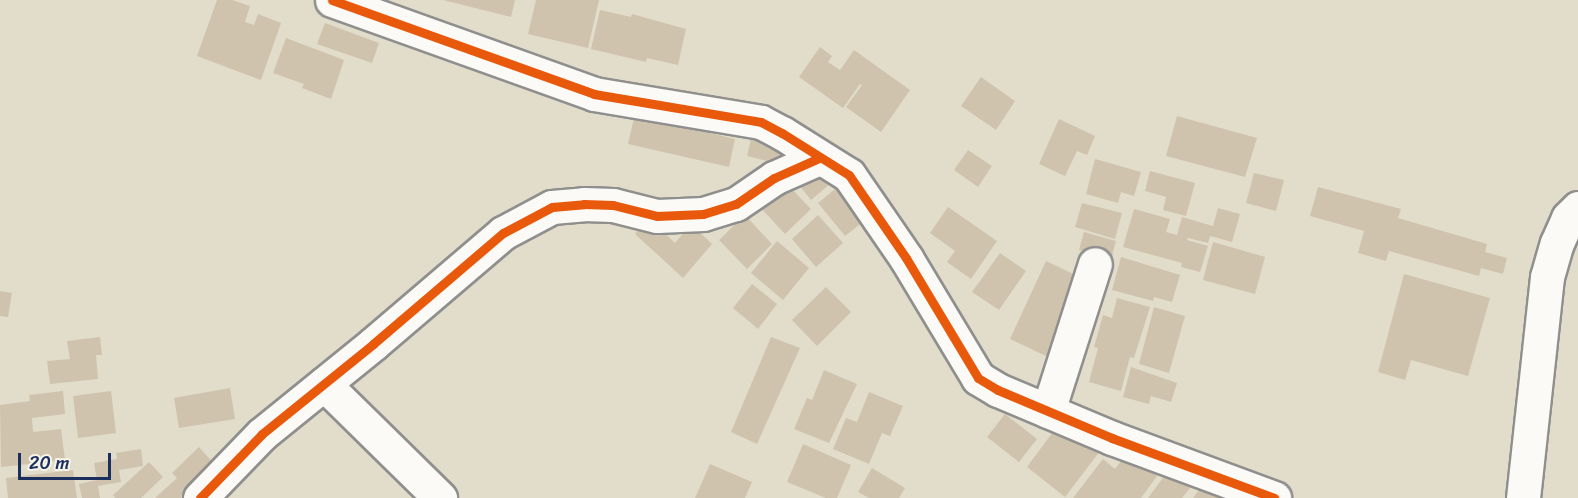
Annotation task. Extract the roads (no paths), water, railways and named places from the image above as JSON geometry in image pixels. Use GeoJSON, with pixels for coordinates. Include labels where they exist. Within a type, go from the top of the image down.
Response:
{"type":"FeatureCollection","features":[{"type":"Feature","properties":{"kind":"street"},"geometry":{"type":"LineString","coordinates":[[332,0],[594,94],[761,122],[808,147],[819,158],[849,176],[906,258],[978,378],[998,390],[1048,411],[1274,498]]}},
{"type":"Feature","properties":{"kind":"street"},"geometry":{"type":"LineString","coordinates":[[200,498],[262,434],[503,233],[552,207],[584,204],[613,205],[657,216],[703,214],[736,204],[774,178],[819,158]]}},
{"type":"Feature","properties":{"kind":"street"},"geometry":{"type":"LineString","coordinates":[[1523,498],[1547,277],[1568,218],[1578,208]]}},
{"type":"Feature","properties":{"kind":"street"},"geometry":{"type":"LineString","coordinates":[[1048,411],[1095,264]]}},
{"type":"Feature","properties":{"kind":"street"},"geometry":{"type":"LineString","coordinates":[[324,384],[440,498]]}}]}
